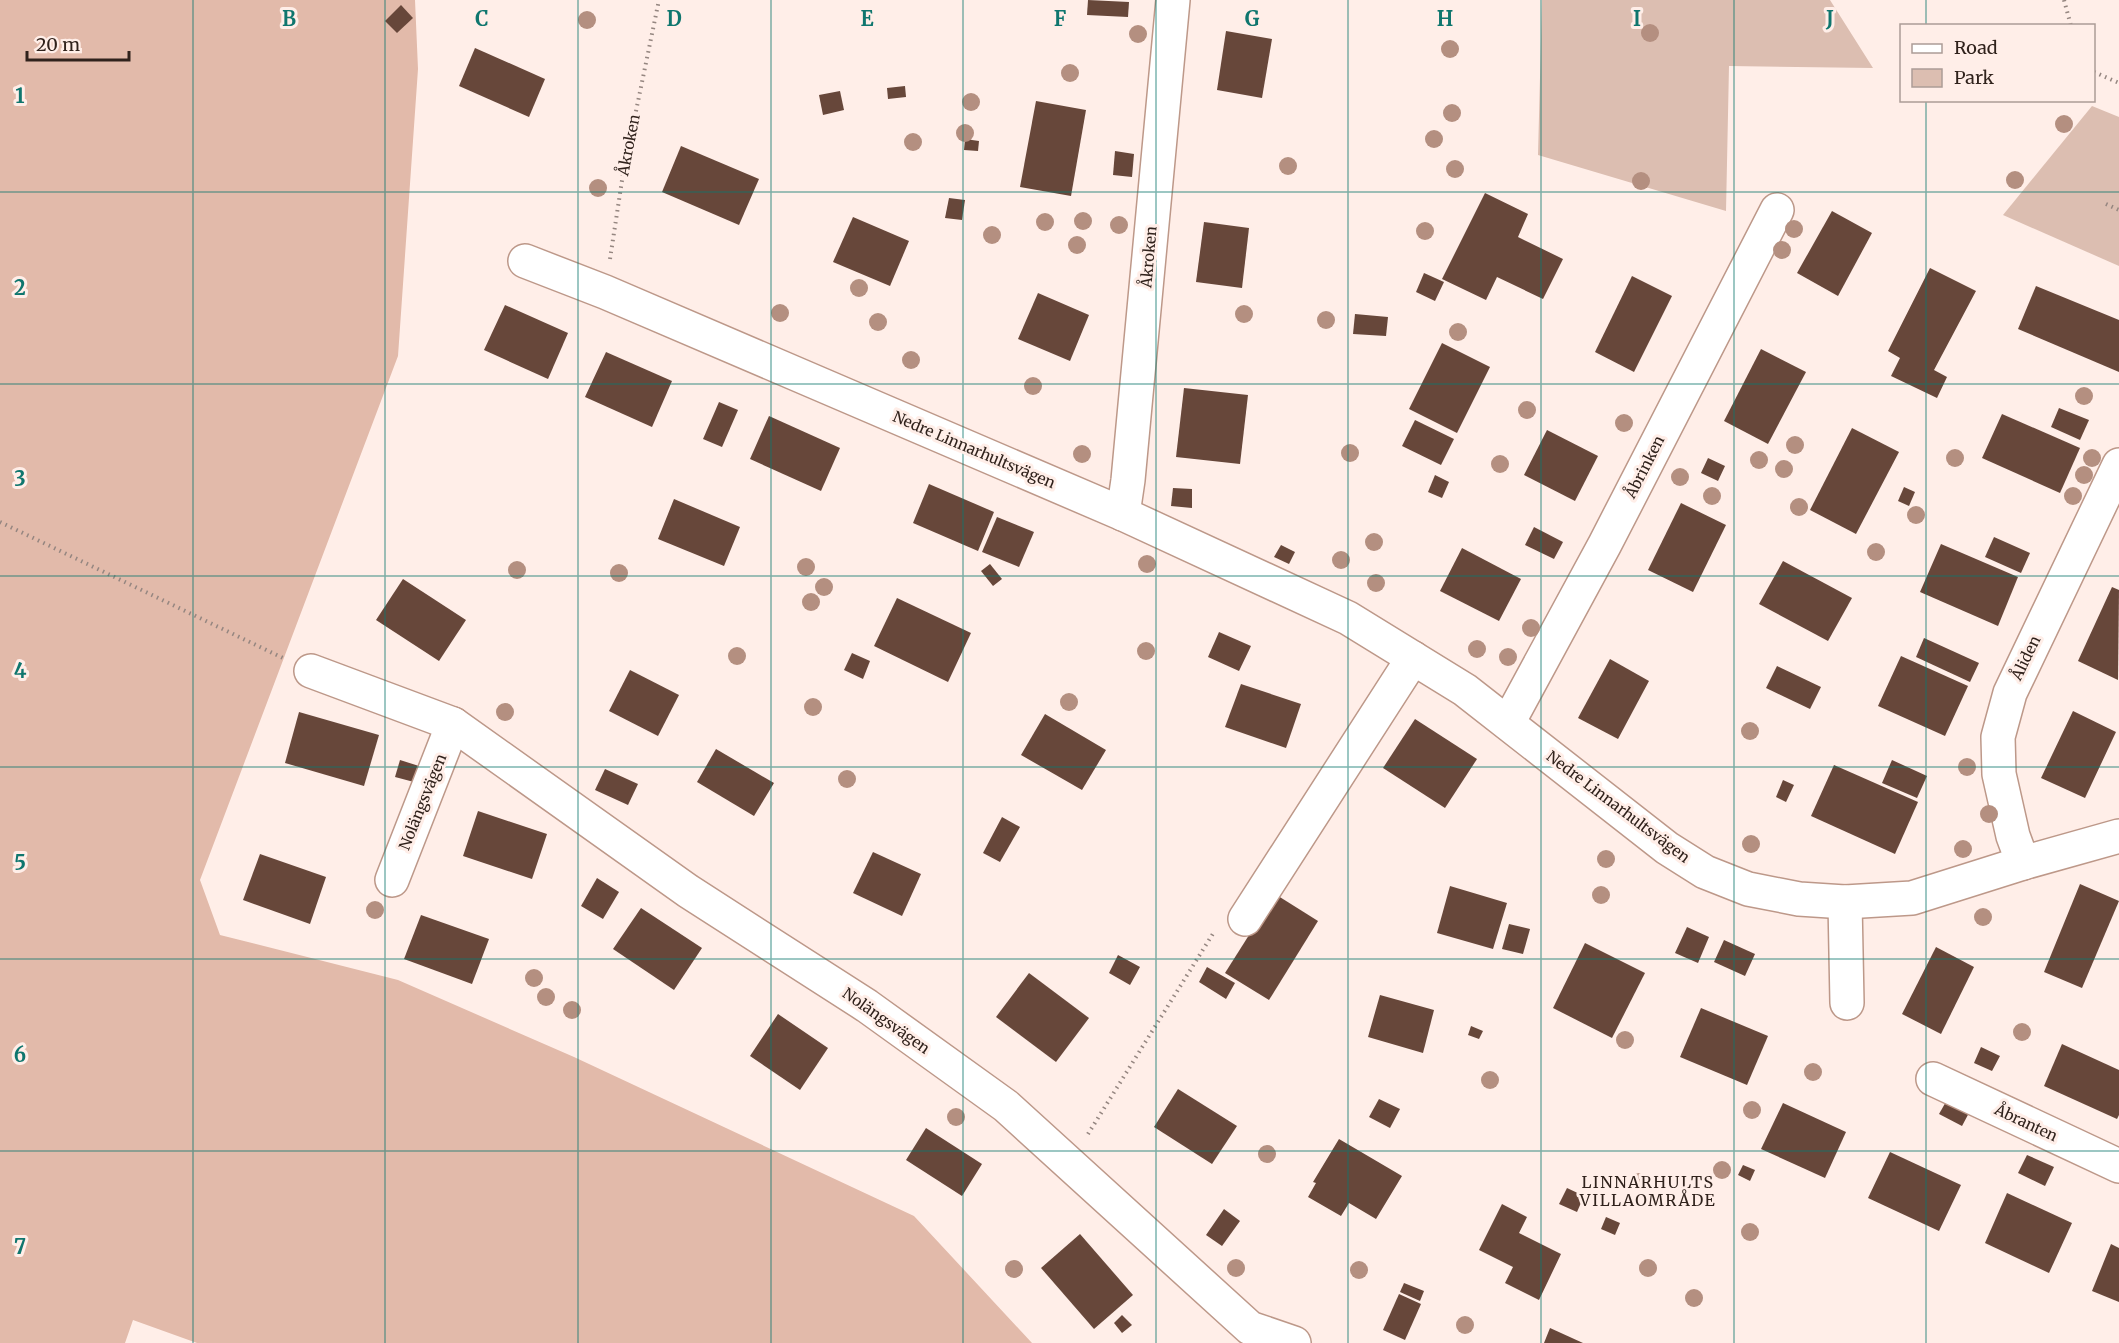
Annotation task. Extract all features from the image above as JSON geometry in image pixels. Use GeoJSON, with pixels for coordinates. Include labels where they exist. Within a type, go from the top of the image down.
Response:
{"type":"FeatureCollection","features":[{"type":"Feature","properties":{"kind":"street","name":"Åkroken"},"geometry":{"type":"LineString","coordinates":[[1123,514],[1173,0]]}},
{"type":"Feature","properties":{"kind":"street","name":"Åbrinken"},"geometry":{"type":"LineString","coordinates":[[1508,723],[1605,544],[1777,210]]}},
{"type":"Feature","properties":{"kind":"street","name":"Nedre Linnarhultsvägen"},"geometry":{"type":"LineString","coordinates":[[525,261],[605,292],[1123,514],[1348,618],[1465,690],[1666,848],[1705,872],[1748,889],[1799,899],[1845,902],[1912,898],[2119,836]]}},
{"type":"Feature","properties":{"kind":"street","name":"Åliden"},"geometry":{"type":"LineString","coordinates":[[2023,863],[2013,836],[1999,774],[1998,737],[2010,693],[2119,465]]}},
{"type":"Feature","properties":{"kind":"street"},"geometry":{"type":"LineString","coordinates":[[1245,919],[1413,658]]}},
{"type":"Feature","properties":{"kind":"street","name":"Nolängsvägen"},"geometry":{"type":"LineString","coordinates":[[310,671],[453,724],[688,891],[867,1006],[991,1095],[1070,1162],[1250,1328],[1294,1343]]}},
{"type":"Feature","properties":{"kind":"street","name":"Nolängsvägen"},"geometry":{"type":"LineString","coordinates":[[392,880],[453,724]]}},
{"type":"Feature","properties":{"kind":"street"},"geometry":{"type":"LineString","coordinates":[[1845,902],[1847,1003]]}},
{"type":"Feature","properties":{"kind":"street","name":"Åbranten"},"geometry":{"type":"LineString","coordinates":[[1933,1079],[2119,1166]]}},
{"type":"Feature","properties":{"kind":"path","name":"Åkroken"},"geometry":{"type":"LineString","coordinates":[[605,292],[623,174],[659,0]]}},
{"type":"Feature","properties":{"kind":"path"},"geometry":{"type":"LineString","coordinates":[[2064,0],[2070,24]]}},
{"type":"Feature","properties":{"kind":"path"},"geometry":{"type":"LineString","coordinates":[[2095,72],[2119,83]]}},
{"type":"Feature","properties":{"kind":"path"},"geometry":{"type":"LineString","coordinates":[[2106,204],[2119,210]]}},
{"type":"Feature","properties":{"kind":"path"},"geometry":{"type":"LineString","coordinates":[[0,522],[310,671]]}},
{"type":"Feature","properties":{"kind":"green space"},"geometry":{"type":"Polygon","coordinates":[[[1542,0],[1830,0],[1873,68],[1729,66],[1726,211],[1538,155],[1542,0]]]}},
{"type":"Feature","properties":{"kind":"green space"},"geometry":{"type":"Polygon","coordinates":[[[2092,106],[2119,117],[2119,266],[2003,215],[2092,106]]]}},
{"type":"Feature","properties":{"kind":"shaded area"},"geometry":{"type":"Polygon","coordinates":[[[0,0],[415,0],[418,69],[398,356],[200,880],[220,935],[398,980],[574,1057],[914,1216],[1032,1343],[197,1343],[133,1320],[125,1343],[0,1343],[0,0]]]}},
{"type":"Feature","properties":{"kind":"building"},"geometry":{"type":"Polygon","coordinates":[[[1088,0],[1129,2],[1128,17],[1087,15],[1088,0]]]}},
{"type":"Feature","properties":{"kind":"building"},"geometry":{"type":"Polygon","coordinates":[[[401,5],[413,18],[397,33],[385,21],[401,5]]]}},
{"type":"Feature","properties":{"kind":"building"},"geometry":{"type":"Polygon","coordinates":[[[1226,31],[1272,39],[1262,98],[1217,90],[1226,31]]]}},
{"type":"Feature","properties":{"kind":"building"},"geometry":{"type":"Polygon","coordinates":[[[475,48],[545,79],[529,117],[459,86],[475,48]]]}},
{"type":"Feature","properties":{"kind":"building"},"geometry":{"type":"Polygon","coordinates":[[[905,86],[906,97],[888,99],[887,88],[905,86]]]}},
{"type":"Feature","properties":{"kind":"building"},"geometry":{"type":"Polygon","coordinates":[[[840,91],[844,110],[823,115],[819,95],[840,91]]]}},
{"type":"Feature","properties":{"kind":"building"},"geometry":{"type":"Polygon","coordinates":[[[1036,101],[1086,110],[1071,196],[1020,187],[1036,101]]]}},
{"type":"Feature","properties":{"kind":"building"},"geometry":{"type":"Polygon","coordinates":[[[965,139],[979,141],[978,151],[964,150],[965,139]]]}},
{"type":"Feature","properties":{"kind":"building"},"geometry":{"type":"Polygon","coordinates":[[[681,146],[759,179],[739,225],[662,192],[681,146]]]}},
{"type":"Feature","properties":{"kind":"building"},"geometry":{"type":"Polygon","coordinates":[[[1115,151],[1134,154],[1132,177],[1113,175],[1115,151]]]}},
{"type":"Feature","properties":{"kind":"building"},"geometry":{"type":"Polygon","coordinates":[[[1485,193],[1528,214],[1518,237],[1563,259],[1543,299],[1497,277],[1486,300],[1442,279],[1485,193]]]}},
{"type":"Feature","properties":{"kind":"building"},"geometry":{"type":"Polygon","coordinates":[[[949,198],[965,200],[962,220],[945,218],[949,198]]]}},
{"type":"Feature","properties":{"kind":"building"},"geometry":{"type":"Polygon","coordinates":[[[1832,211],[1872,233],[1838,296],[1797,273],[1832,211]]]}},
{"type":"Feature","properties":{"kind":"building"},"geometry":{"type":"Polygon","coordinates":[[[853,217],[909,241],[890,286],[833,262],[853,217]]]}},
{"type":"Feature","properties":{"kind":"building"},"geometry":{"type":"Polygon","coordinates":[[[1204,222],[1249,228],[1242,288],[1196,282],[1204,222]]]}},
{"type":"Feature","properties":{"kind":"building"},"geometry":{"type":"Polygon","coordinates":[[[1930,268],[1976,291],[1934,370],[1947,377],[1937,398],[1891,376],[1900,358],[1888,351],[1930,268]]]}},
{"type":"Feature","properties":{"kind":"building"},"geometry":{"type":"Polygon","coordinates":[[[1424,273],[1444,282],[1435,301],[1416,292],[1424,273]]]}},
{"type":"Feature","properties":{"kind":"building"},"geometry":{"type":"Polygon","coordinates":[[[1632,276],[1672,296],[1634,372],[1595,352],[1632,276]]]}},
{"type":"Feature","properties":{"kind":"building"},"geometry":{"type":"Polygon","coordinates":[[[2036,286],[2119,320],[2119,372],[2018,329],[2036,286]]]}},
{"type":"Feature","properties":{"kind":"building"},"geometry":{"type":"Polygon","coordinates":[[[1038,293],[1089,315],[1070,361],[1018,339],[1038,293]]]}},
{"type":"Feature","properties":{"kind":"building"},"geometry":{"type":"Polygon","coordinates":[[[505,305],[568,333],[548,379],[484,350],[505,305]]]}},
{"type":"Feature","properties":{"kind":"building"},"geometry":{"type":"Polygon","coordinates":[[[1355,314],[1388,317],[1386,336],[1353,334],[1355,314]]]}},
{"type":"Feature","properties":{"kind":"building"},"geometry":{"type":"Polygon","coordinates":[[[1442,343],[1490,367],[1457,433],[1409,409],[1442,343]]]}},
{"type":"Feature","properties":{"kind":"building"},"geometry":{"type":"Polygon","coordinates":[[[1761,349],[1806,372],[1768,444],[1724,421],[1761,349]]]}},
{"type":"Feature","properties":{"kind":"building"},"geometry":{"type":"Polygon","coordinates":[[[606,352],[672,381],[652,427],[585,397],[606,352]]]}},
{"type":"Feature","properties":{"kind":"building"},"geometry":{"type":"Polygon","coordinates":[[[1184,388],[1248,395],[1240,464],[1176,457],[1184,388]]]}},
{"type":"Feature","properties":{"kind":"building"},"geometry":{"type":"Polygon","coordinates":[[[719,402],[738,410],[722,447],[703,439],[719,402]]]}},
{"type":"Feature","properties":{"kind":"building"},"geometry":{"type":"Polygon","coordinates":[[[2059,408],[2089,420],[2080,440],[2051,427],[2059,408]]]}},
{"type":"Feature","properties":{"kind":"building"},"geometry":{"type":"Polygon","coordinates":[[[2002,414],[2080,448],[2060,493],[1982,458],[2002,414]]]}},
{"type":"Feature","properties":{"kind":"building"},"geometry":{"type":"Polygon","coordinates":[[[769,416],[840,448],[821,491],[750,459],[769,416]]]}},
{"type":"Feature","properties":{"kind":"building"},"geometry":{"type":"Polygon","coordinates":[[[1415,420],[1454,439],[1441,465],[1402,446],[1415,420]]]}},
{"type":"Feature","properties":{"kind":"building"},"geometry":{"type":"Polygon","coordinates":[[[1852,428],[1899,452],[1856,534],[1810,510],[1852,428]]]}},
{"type":"Feature","properties":{"kind":"building"},"geometry":{"type":"Polygon","coordinates":[[[1547,430],[1598,456],[1575,501],[1524,475],[1547,430]]]}},
{"type":"Feature","properties":{"kind":"building"},"geometry":{"type":"Polygon","coordinates":[[[1708,458],[1725,466],[1718,481],[1701,473],[1708,458]]]}},
{"type":"Feature","properties":{"kind":"building"},"geometry":{"type":"Polygon","coordinates":[[[1435,475],[1449,482],[1442,498],[1428,492],[1435,475]]]}},
{"type":"Feature","properties":{"kind":"building"},"geometry":{"type":"Polygon","coordinates":[[[929,484],[994,512],[978,551],[913,523],[929,484]]]}},
{"type":"Feature","properties":{"kind":"building"},"geometry":{"type":"Polygon","coordinates":[[[1904,487],[1915,492],[1909,506],[1898,501],[1904,487]]]}},
{"type":"Feature","properties":{"kind":"building"},"geometry":{"type":"Polygon","coordinates":[[[1173,488],[1192,489],[1192,508],[1171,506],[1173,488]]]}},
{"type":"Feature","properties":{"kind":"building"},"geometry":{"type":"Polygon","coordinates":[[[674,499],[740,527],[724,566],[658,539],[674,499]]]}},
{"type":"Feature","properties":{"kind":"building"},"geometry":{"type":"Polygon","coordinates":[[[1681,503],[1726,525],[1693,592],[1648,570],[1681,503]]]}},
{"type":"Feature","properties":{"kind":"building"},"geometry":{"type":"Polygon","coordinates":[[[997,517],[1034,532],[1019,567],[982,552],[997,517]]]}},
{"type":"Feature","properties":{"kind":"building"},"geometry":{"type":"Polygon","coordinates":[[[1534,527],[1563,542],[1554,559],[1525,545],[1534,527]]]}},
{"type":"Feature","properties":{"kind":"building"},"geometry":{"type":"Polygon","coordinates":[[[1994,537],[2030,553],[2021,573],[1985,557],[1994,537]]]}},
{"type":"Feature","properties":{"kind":"building"},"geometry":{"type":"Polygon","coordinates":[[[1941,544],[2018,577],[1998,626],[1920,592],[1941,544]]]}},
{"type":"Feature","properties":{"kind":"building"},"geometry":{"type":"Polygon","coordinates":[[[1281,545],[1295,552],[1289,564],[1274,557],[1281,545]]]}},
{"type":"Feature","properties":{"kind":"building"},"geometry":{"type":"Polygon","coordinates":[[[1462,548],[1521,579],[1499,621],[1440,591],[1462,548]]]}},
{"type":"Feature","properties":{"kind":"building"},"geometry":{"type":"Polygon","coordinates":[[[1783,561],[1852,598],[1828,641],[1759,604],[1783,561]]]}},
{"type":"Feature","properties":{"kind":"building"},"geometry":{"type":"Polygon","coordinates":[[[990,564],[1002,579],[993,586],[981,571],[990,564]]]}},
{"type":"Feature","properties":{"kind":"building"},"geometry":{"type":"Polygon","coordinates":[[[403,579],[466,620],[439,661],[376,620],[403,579]]]}},
{"type":"Feature","properties":{"kind":"building"},"geometry":{"type":"Polygon","coordinates":[[[2112,587],[2119,590],[2118,680],[2078,661],[2112,587]]]}},
{"type":"Feature","properties":{"kind":"building"},"geometry":{"type":"Polygon","coordinates":[[[897,598],[971,633],[948,682],[874,646],[897,598]]]}},
{"type":"Feature","properties":{"kind":"building"},"geometry":{"type":"Polygon","coordinates":[[[1219,632],[1251,646],[1239,671],[1208,657],[1219,632]]]}},
{"type":"Feature","properties":{"kind":"building"},"geometry":{"type":"Polygon","coordinates":[[[1924,638],[1979,663],[1970,682],[1916,657],[1924,638]]]}},
{"type":"Feature","properties":{"kind":"building"},"geometry":{"type":"Polygon","coordinates":[[[852,653],[870,661],[863,679],[844,670],[852,653]]]}},
{"type":"Feature","properties":{"kind":"building"},"geometry":{"type":"Polygon","coordinates":[[[1901,656],[1968,686],[1945,736],[1878,706],[1901,656]]]}},
{"type":"Feature","properties":{"kind":"building"},"geometry":{"type":"Polygon","coordinates":[[[1610,659],[1649,681],[1618,739],[1578,718],[1610,659]]]}},
{"type":"Feature","properties":{"kind":"building"},"geometry":{"type":"Polygon","coordinates":[[[1777,666],[1821,687],[1810,709],[1766,688],[1777,666]]]}},
{"type":"Feature","properties":{"kind":"building"},"geometry":{"type":"Polygon","coordinates":[[[630,670],[679,695],[658,736],[609,711],[630,670]]]}},
{"type":"Feature","properties":{"kind":"building"},"geometry":{"type":"Polygon","coordinates":[[[1241,684],[1301,704],[1286,748],[1225,727],[1241,684]]]}},
{"type":"Feature","properties":{"kind":"building"},"geometry":{"type":"Polygon","coordinates":[[[2073,711],[2116,732],[2085,798],[2041,778],[2073,711]]]}},
{"type":"Feature","properties":{"kind":"building"},"geometry":{"type":"Polygon","coordinates":[[[299,712],[379,735],[364,786],[285,763],[299,712]]]}},
{"type":"Feature","properties":{"kind":"building"},"geometry":{"type":"Polygon","coordinates":[[[1045,714],[1106,750],[1082,790],[1021,755],[1045,714]]]}},
{"type":"Feature","properties":{"kind":"building"},"geometry":{"type":"Polygon","coordinates":[[[1415,719],[1477,759],[1445,808],[1383,768],[1415,719]]]}},
{"type":"Feature","properties":{"kind":"building"},"geometry":{"type":"Polygon","coordinates":[[[716,749],[774,783],[754,816],[697,782],[716,749]]]}},
{"type":"Feature","properties":{"kind":"building"},"geometry":{"type":"Polygon","coordinates":[[[400,760],[419,766],[414,782],[395,777],[400,760]]]}},
{"type":"Feature","properties":{"kind":"building"},"geometry":{"type":"Polygon","coordinates":[[[1892,760],[1927,776],[1917,798],[1882,783],[1892,760]]]}},
{"type":"Feature","properties":{"kind":"building"},"geometry":{"type":"Polygon","coordinates":[[[1834,765],[1918,802],[1895,854],[1811,816],[1834,765]]]}},
{"type":"Feature","properties":{"kind":"building"},"geometry":{"type":"Polygon","coordinates":[[[605,769],[638,784],[628,805],[595,790],[605,769]]]}},
{"type":"Feature","properties":{"kind":"building"},"geometry":{"type":"Polygon","coordinates":[[[1783,780],[1794,785],[1786,802],[1776,797],[1783,780]]]}},
{"type":"Feature","properties":{"kind":"building"},"geometry":{"type":"Polygon","coordinates":[[[478,811],[547,834],[532,879],[463,856],[478,811]]]}},
{"type":"Feature","properties":{"kind":"building"},"geometry":{"type":"Polygon","coordinates":[[[1002,817],[1020,827],[1000,862],[983,853],[1002,817]]]}},
{"type":"Feature","properties":{"kind":"building"},"geometry":{"type":"Polygon","coordinates":[[[873,852],[921,874],[902,916],[853,893],[873,852]]]}},
{"type":"Feature","properties":{"kind":"building"},"geometry":{"type":"Polygon","coordinates":[[[260,854],[326,877],[310,924],[243,900],[260,854]]]}},
{"type":"Feature","properties":{"kind":"building"},"geometry":{"type":"Polygon","coordinates":[[[597,878],[619,892],[603,919],[581,906],[597,878]]]}},
{"type":"Feature","properties":{"kind":"building"},"geometry":{"type":"Polygon","coordinates":[[[2080,884],[2119,901],[2082,988],[2044,972],[2080,884]]]}},
{"type":"Feature","properties":{"kind":"building"},"geometry":{"type":"Polygon","coordinates":[[[1450,886],[1507,903],[1493,949],[1437,933],[1450,886]]]}},
{"type":"Feature","properties":{"kind":"building"},"geometry":{"type":"Polygon","coordinates":[[[1275,894],[1318,921],[1269,1000],[1225,973],[1275,894]]]}},
{"type":"Feature","properties":{"kind":"building"},"geometry":{"type":"Polygon","coordinates":[[[641,908],[702,948],[674,990],[613,949],[641,908]]]}},
{"type":"Feature","properties":{"kind":"building"},"geometry":{"type":"Polygon","coordinates":[[[421,915],[489,939],[472,984],[404,959],[421,915]]]}},
{"type":"Feature","properties":{"kind":"building"},"geometry":{"type":"Polygon","coordinates":[[[1509,924],[1530,929],[1523,954],[1502,949],[1509,924]]]}},
{"type":"Feature","properties":{"kind":"building"},"geometry":{"type":"Polygon","coordinates":[[[1687,927],[1709,937],[1698,963],[1675,953],[1687,927]]]}},
{"type":"Feature","properties":{"kind":"building"},"geometry":{"type":"Polygon","coordinates":[[[1724,940],[1755,954],[1745,976],[1714,962],[1724,940]]]}},
{"type":"Feature","properties":{"kind":"building"},"geometry":{"type":"Polygon","coordinates":[[[1585,943],[1645,973],[1612,1038],[1553,1008],[1585,943]]]}},
{"type":"Feature","properties":{"kind":"building"},"geometry":{"type":"Polygon","coordinates":[[[1936,947],[1974,967],[1941,1034],[1902,1014],[1936,947]]]}},
{"type":"Feature","properties":{"kind":"building"},"geometry":{"type":"Polygon","coordinates":[[[1118,955],[1140,967],[1130,985],[1109,973],[1118,955]]]}},
{"type":"Feature","properties":{"kind":"building"},"geometry":{"type":"Polygon","coordinates":[[[1207,967],[1235,983],[1226,999],[1199,982],[1207,967]]]}},
{"type":"Feature","properties":{"kind":"building"},"geometry":{"type":"Polygon","coordinates":[[[1029,973],[1089,1018],[1056,1062],[996,1017],[1029,973]]]}},
{"type":"Feature","properties":{"kind":"building"},"geometry":{"type":"Polygon","coordinates":[[[1380,995],[1434,1010],[1423,1053],[1368,1037],[1380,995]]]}},
{"type":"Feature","properties":{"kind":"building"},"geometry":{"type":"Polygon","coordinates":[[[1701,1008],[1768,1036],[1747,1085],[1680,1057],[1701,1008]]]}},
{"type":"Feature","properties":{"kind":"building"},"geometry":{"type":"Polygon","coordinates":[[[778,1014],[828,1048],[800,1090],[750,1056],[778,1014]]]}},
{"type":"Feature","properties":{"kind":"building"},"geometry":{"type":"Polygon","coordinates":[[[1471,1026],[1483,1031],[1479,1039],[1468,1035],[1471,1026]]]}},
{"type":"Feature","properties":{"kind":"building"},"geometry":{"type":"Polygon","coordinates":[[[2062,1044],[2119,1070],[2119,1115],[2117,1119],[2044,1086],[2062,1044]]]}},
{"type":"Feature","properties":{"kind":"building"},"geometry":{"type":"Polygon","coordinates":[[[1981,1047],[2000,1056],[1992,1071],[1974,1063],[1981,1047]]]}},
{"type":"Feature","properties":{"kind":"building"},"geometry":{"type":"Polygon","coordinates":[[[1178,1089],[1237,1126],[1212,1164],[1154,1127],[1178,1089]]]}},
{"type":"Feature","properties":{"kind":"building"},"geometry":{"type":"Polygon","coordinates":[[[1379,1099],[1400,1109],[1390,1128],[1369,1117],[1379,1099]]]}},
{"type":"Feature","properties":{"kind":"building"},"geometry":{"type":"Polygon","coordinates":[[[1947,1100],[1970,1111],[1962,1126],[1939,1114],[1947,1100]]]}},
{"type":"Feature","properties":{"kind":"building"},"geometry":{"type":"Polygon","coordinates":[[[1783,1103],[1846,1132],[1825,1178],[1761,1149],[1783,1103]]]}},
{"type":"Feature","properties":{"kind":"building"},"geometry":{"type":"Polygon","coordinates":[[[926,1128],[982,1164],[962,1196],[906,1160],[926,1128]]]}},
{"type":"Feature","properties":{"kind":"building"},"geometry":{"type":"Polygon","coordinates":[[[1339,1139],[1402,1176],[1376,1219],[1349,1203],[1341,1216],[1308,1197],[1316,1183],[1313,1182],[1339,1139]]]}},
{"type":"Feature","properties":{"kind":"building"},"geometry":{"type":"Polygon","coordinates":[[[1890,1152],[1961,1185],[1939,1231],[1868,1198],[1890,1152]]]}},
{"type":"Feature","properties":{"kind":"building"},"geometry":{"type":"Polygon","coordinates":[[[2027,1155],[2054,1167],[2045,1186],[2018,1173],[2027,1155]]]}},
{"type":"Feature","properties":{"kind":"building"},"geometry":{"type":"Polygon","coordinates":[[[1743,1165],[1755,1170],[1750,1181],[1738,1175],[1743,1165]]]}},
{"type":"Feature","properties":{"kind":"building"},"geometry":{"type":"Polygon","coordinates":[[[1567,1188],[1584,1196],[1577,1212],[1559,1204],[1567,1188]]]}},
{"type":"Feature","properties":{"kind":"building"},"geometry":{"type":"Polygon","coordinates":[[[2007,1193],[2072,1223],[2049,1273],[1985,1243],[2007,1193]]]}},
{"type":"Feature","properties":{"kind":"building"},"geometry":{"type":"Polygon","coordinates":[[[1502,1204],[1527,1217],[1519,1233],[1561,1254],[1539,1300],[1505,1283],[1513,1267],[1479,1250],[1502,1204]]]}},
{"type":"Feature","properties":{"kind":"building"},"geometry":{"type":"Polygon","coordinates":[[[1224,1209],[1240,1221],[1222,1246],[1206,1235],[1224,1209]]]}},
{"type":"Feature","properties":{"kind":"building"},"geometry":{"type":"Polygon","coordinates":[[[1606,1217],[1620,1223],[1615,1235],[1601,1229],[1606,1217]]]}},
{"type":"Feature","properties":{"kind":"building"},"geometry":{"type":"Polygon","coordinates":[[[1080,1234],[1133,1295],[1094,1329],[1041,1268],[1080,1234]]]}},
{"type":"Feature","properties":{"kind":"building"},"geometry":{"type":"Polygon","coordinates":[[[2111,1244],[2119,1248],[2119,1302],[2092,1291],[2111,1244]]]}},
{"type":"Feature","properties":{"kind":"building"},"geometry":{"type":"Polygon","coordinates":[[[1404,1283],[1424,1291],[1420,1301],[1400,1292],[1404,1283]]]}},
{"type":"Feature","properties":{"kind":"building"},"geometry":{"type":"Polygon","coordinates":[[[1399,1294],[1421,1304],[1405,1340],[1383,1330],[1399,1294]]]}},
{"type":"Feature","properties":{"kind":"building"},"geometry":{"type":"Polygon","coordinates":[[[1122,1315],[1132,1325],[1122,1333],[1114,1323],[1122,1315]]]}},
{"type":"Feature","properties":{"kind":"building"},"geometry":{"type":"Polygon","coordinates":[[[1550,1328],[1583,1343],[1544,1343],[1550,1328]]]}},
{"type":"Feature","properties":{"kind":"district","name":"LINNARHULTS VILLAOMRÅDE"},"geometry":{"type":"Point","coordinates":[1648,1191]}}]}
